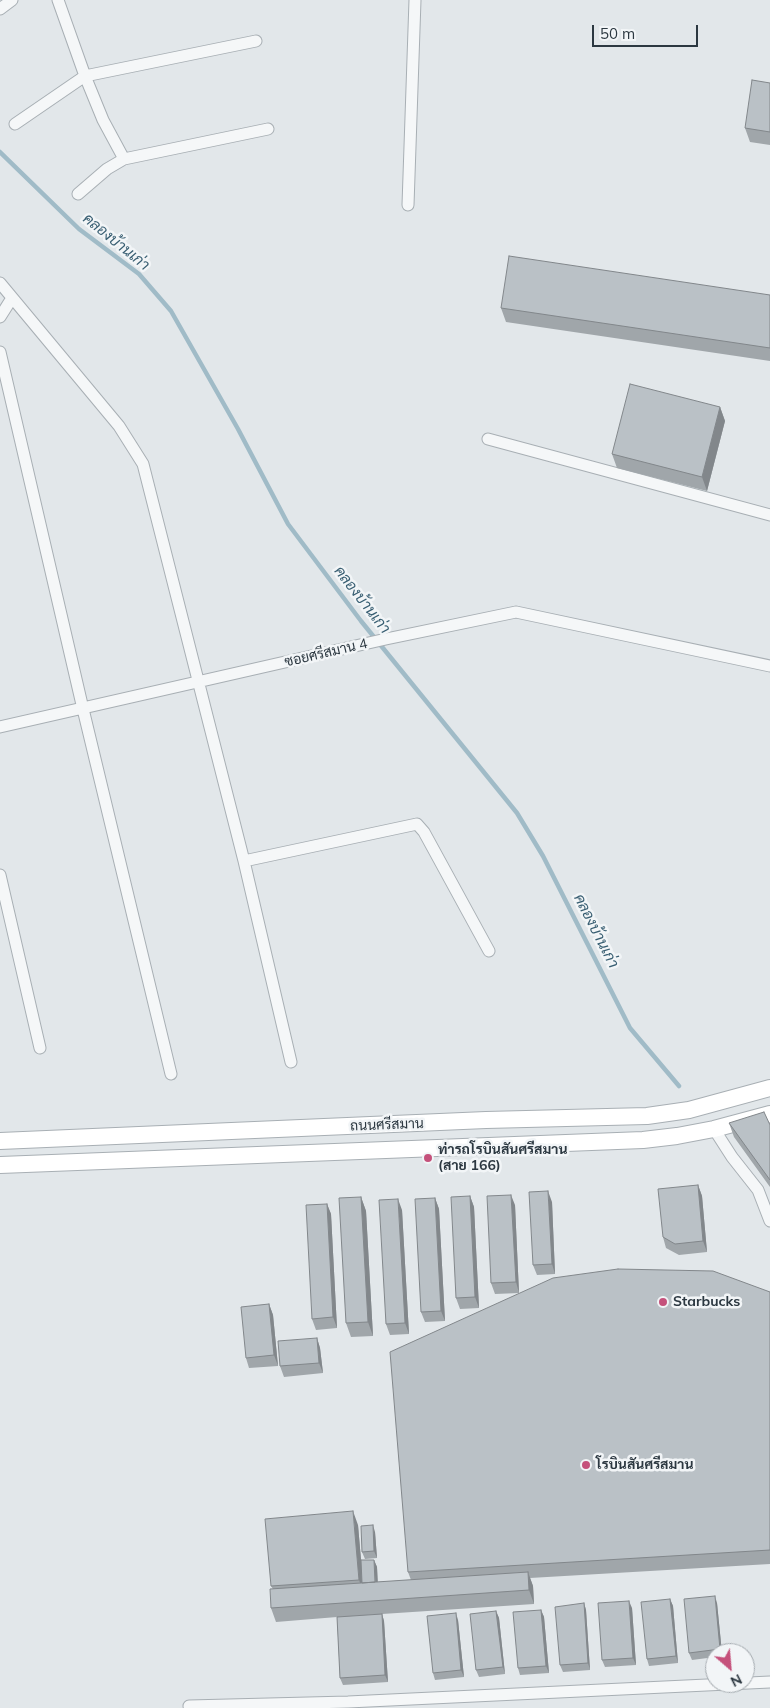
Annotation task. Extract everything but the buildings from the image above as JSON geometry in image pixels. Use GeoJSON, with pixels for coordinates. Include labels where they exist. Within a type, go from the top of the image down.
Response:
{"type":"FeatureCollection","features":[{"type":"Feature","properties":{"kind":"main road","name":"ถนนศรีสมาน"},"geometry":{"type":"LineString","coordinates":[[0,1141],[486,1120],[647,1116],[689,1110],[770,1088]]}},
{"type":"Feature","properties":{"kind":"main road","name":"ถนนศรีสมาน"},"geometry":{"type":"LineString","coordinates":[[0,1165],[589,1142],[677,1136],[714,1129],[770,1114]]}},
{"type":"Feature","properties":{"kind":"street"},"geometry":{"type":"LineString","coordinates":[[0,9],[12,0]]}},
{"type":"Feature","properties":{"kind":"street"},"geometry":{"type":"LineString","coordinates":[[58,0],[85,76],[124,159]]}},
{"type":"Feature","properties":{"kind":"street"},"geometry":{"type":"LineString","coordinates":[[408,205],[415,0]]}},
{"type":"Feature","properties":{"kind":"street"},"geometry":{"type":"LineString","coordinates":[[15,124],[85,76],[256,41]]}},
{"type":"Feature","properties":{"kind":"street"},"geometry":{"type":"LineString","coordinates":[[78,194],[107,169],[124,159],[268,129]]}},
{"type":"Feature","properties":{"kind":"street"},"geometry":{"type":"LineString","coordinates":[[0,283],[119,426],[143,464],[244,861],[291,1062]]}},
{"type":"Feature","properties":{"kind":"street"},"geometry":{"type":"LineString","coordinates":[[0,317],[12,298]]}},
{"type":"Feature","properties":{"kind":"street"},"geometry":{"type":"LineString","coordinates":[[0,352],[83,709],[171,1074]]}},
{"type":"Feature","properties":{"kind":"street"},"geometry":{"type":"LineString","coordinates":[[488,439],[770,515]]}},
{"type":"Feature","properties":{"kind":"street","name":"ซอยศรีสมาน 4"},"geometry":{"type":"LineString","coordinates":[[0,727],[386,638],[516,612],[770,666]]}},
{"type":"Feature","properties":{"kind":"street"},"geometry":{"type":"LineString","coordinates":[[244,861],[417,824],[424,832],[489,952]]}},
{"type":"Feature","properties":{"kind":"street"},"geometry":{"type":"LineString","coordinates":[[0,875],[40,1048]]}},
{"type":"Feature","properties":{"kind":"street"},"geometry":{"type":"LineString","coordinates":[[714,1129],[732,1157],[758,1190],[770,1221]]}},
{"type":"Feature","properties":{"kind":"street"},"geometry":{"type":"LineString","coordinates":[[189,1706],[348,1705],[770,1682]]}},
{"type":"Feature","properties":{"kind":"waterway","name":"คลองบ้านเก่า"},"geometry":{"type":"LineString","coordinates":[[0,152],[79,229],[139,274],[171,311],[238,429],[288,524],[361,621],[517,813],[543,856],[630,1028],[679,1086]]}},
{"type":"Feature","properties":{"kind":"place","name":"ท่ารถโรบินสันศรีสมาน (สาย 166)"},"geometry":{"type":"Point","coordinates":[428,1158]}},
{"type":"Feature","properties":{"kind":"place","name":"Starbucks"},"geometry":{"type":"Point","coordinates":[663,1302]}},
{"type":"Feature","properties":{"kind":"place","name":"โรบินสันศรีสมาน"},"geometry":{"type":"Point","coordinates":[586,1465]}}]}
